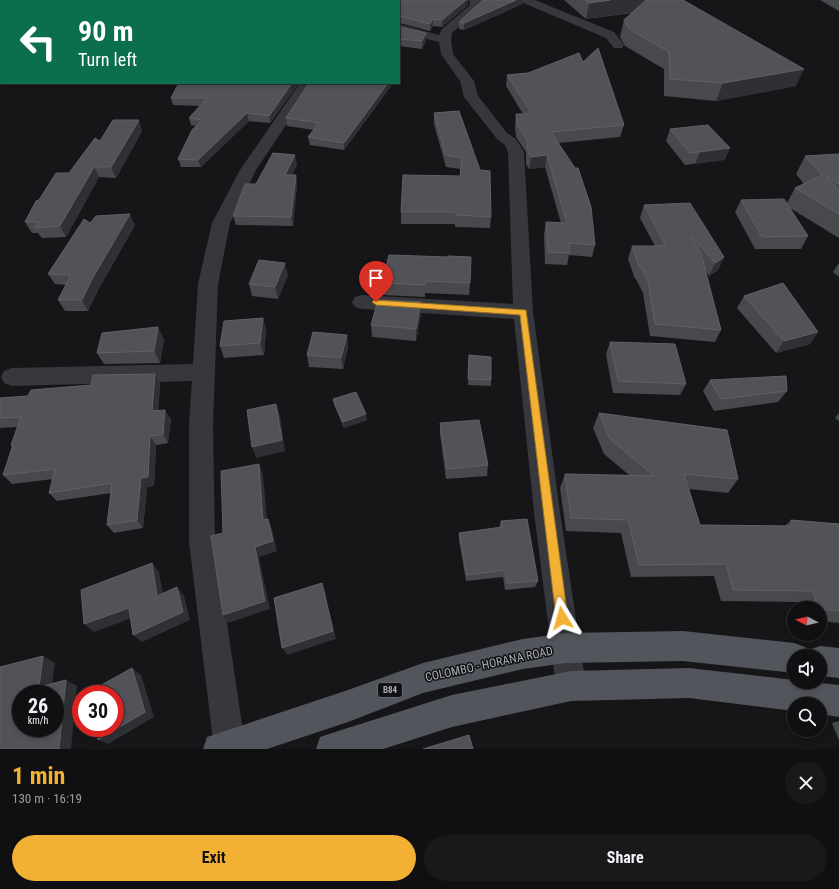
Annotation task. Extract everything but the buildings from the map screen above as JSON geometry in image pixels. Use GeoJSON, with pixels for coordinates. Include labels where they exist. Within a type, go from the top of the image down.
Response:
{"type":"FeatureCollection","features":[{"type":"Feature","properties":{"kind":"main road","name":"COLOMBO - HORANA ROAD"},"geometry":{"type":"LineString","coordinates":[[224,747],[348,706],[423,678],[523,654],[566,648],[683,646],[787,657]]}},
{"type":"Feature","properties":{"kind":"main road"},"geometry":{"type":"LineString","coordinates":[[827,662],[839,663]]}},
{"type":"Feature","properties":{"kind":"main road"},"geometry":{"type":"LineString","coordinates":[[340,748],[452,711],[571,686],[689,683],[839,701]]}},
{"type":"Feature","properties":{"kind":"street"},"geometry":{"type":"LineString","coordinates":[[474,0],[476,1],[475,7],[446,32],[445,40],[447,54],[468,81],[471,98],[502,136],[511,142],[516,152],[523,312],[571,686]]}},
{"type":"Feature","properties":{"kind":"street"},"geometry":{"type":"LineString","coordinates":[[525,0],[610,35],[618,45]]}},
{"type":"Feature","properties":{"kind":"street"},"geometry":{"type":"LineString","coordinates":[[400,28],[445,40]]}},
{"type":"Feature","properties":{"kind":"street"},"geometry":{"type":"LineString","coordinates":[[224,747],[202,542],[201,425],[208,284],[221,223],[248,170],[306,84]]}},
{"type":"Feature","properties":{"kind":"street"},"geometry":{"type":"LineString","coordinates":[[362,302],[523,312]]}},
{"type":"Feature","properties":{"kind":"street"},"geometry":{"type":"LineString","coordinates":[[12,377],[204,372]]}},
{"type":"Feature","properties":{"kind":"route"},"geometry":{"type":"LineString","coordinates":[[376,302],[523,312],[547,512],[562,618]]}}]}
